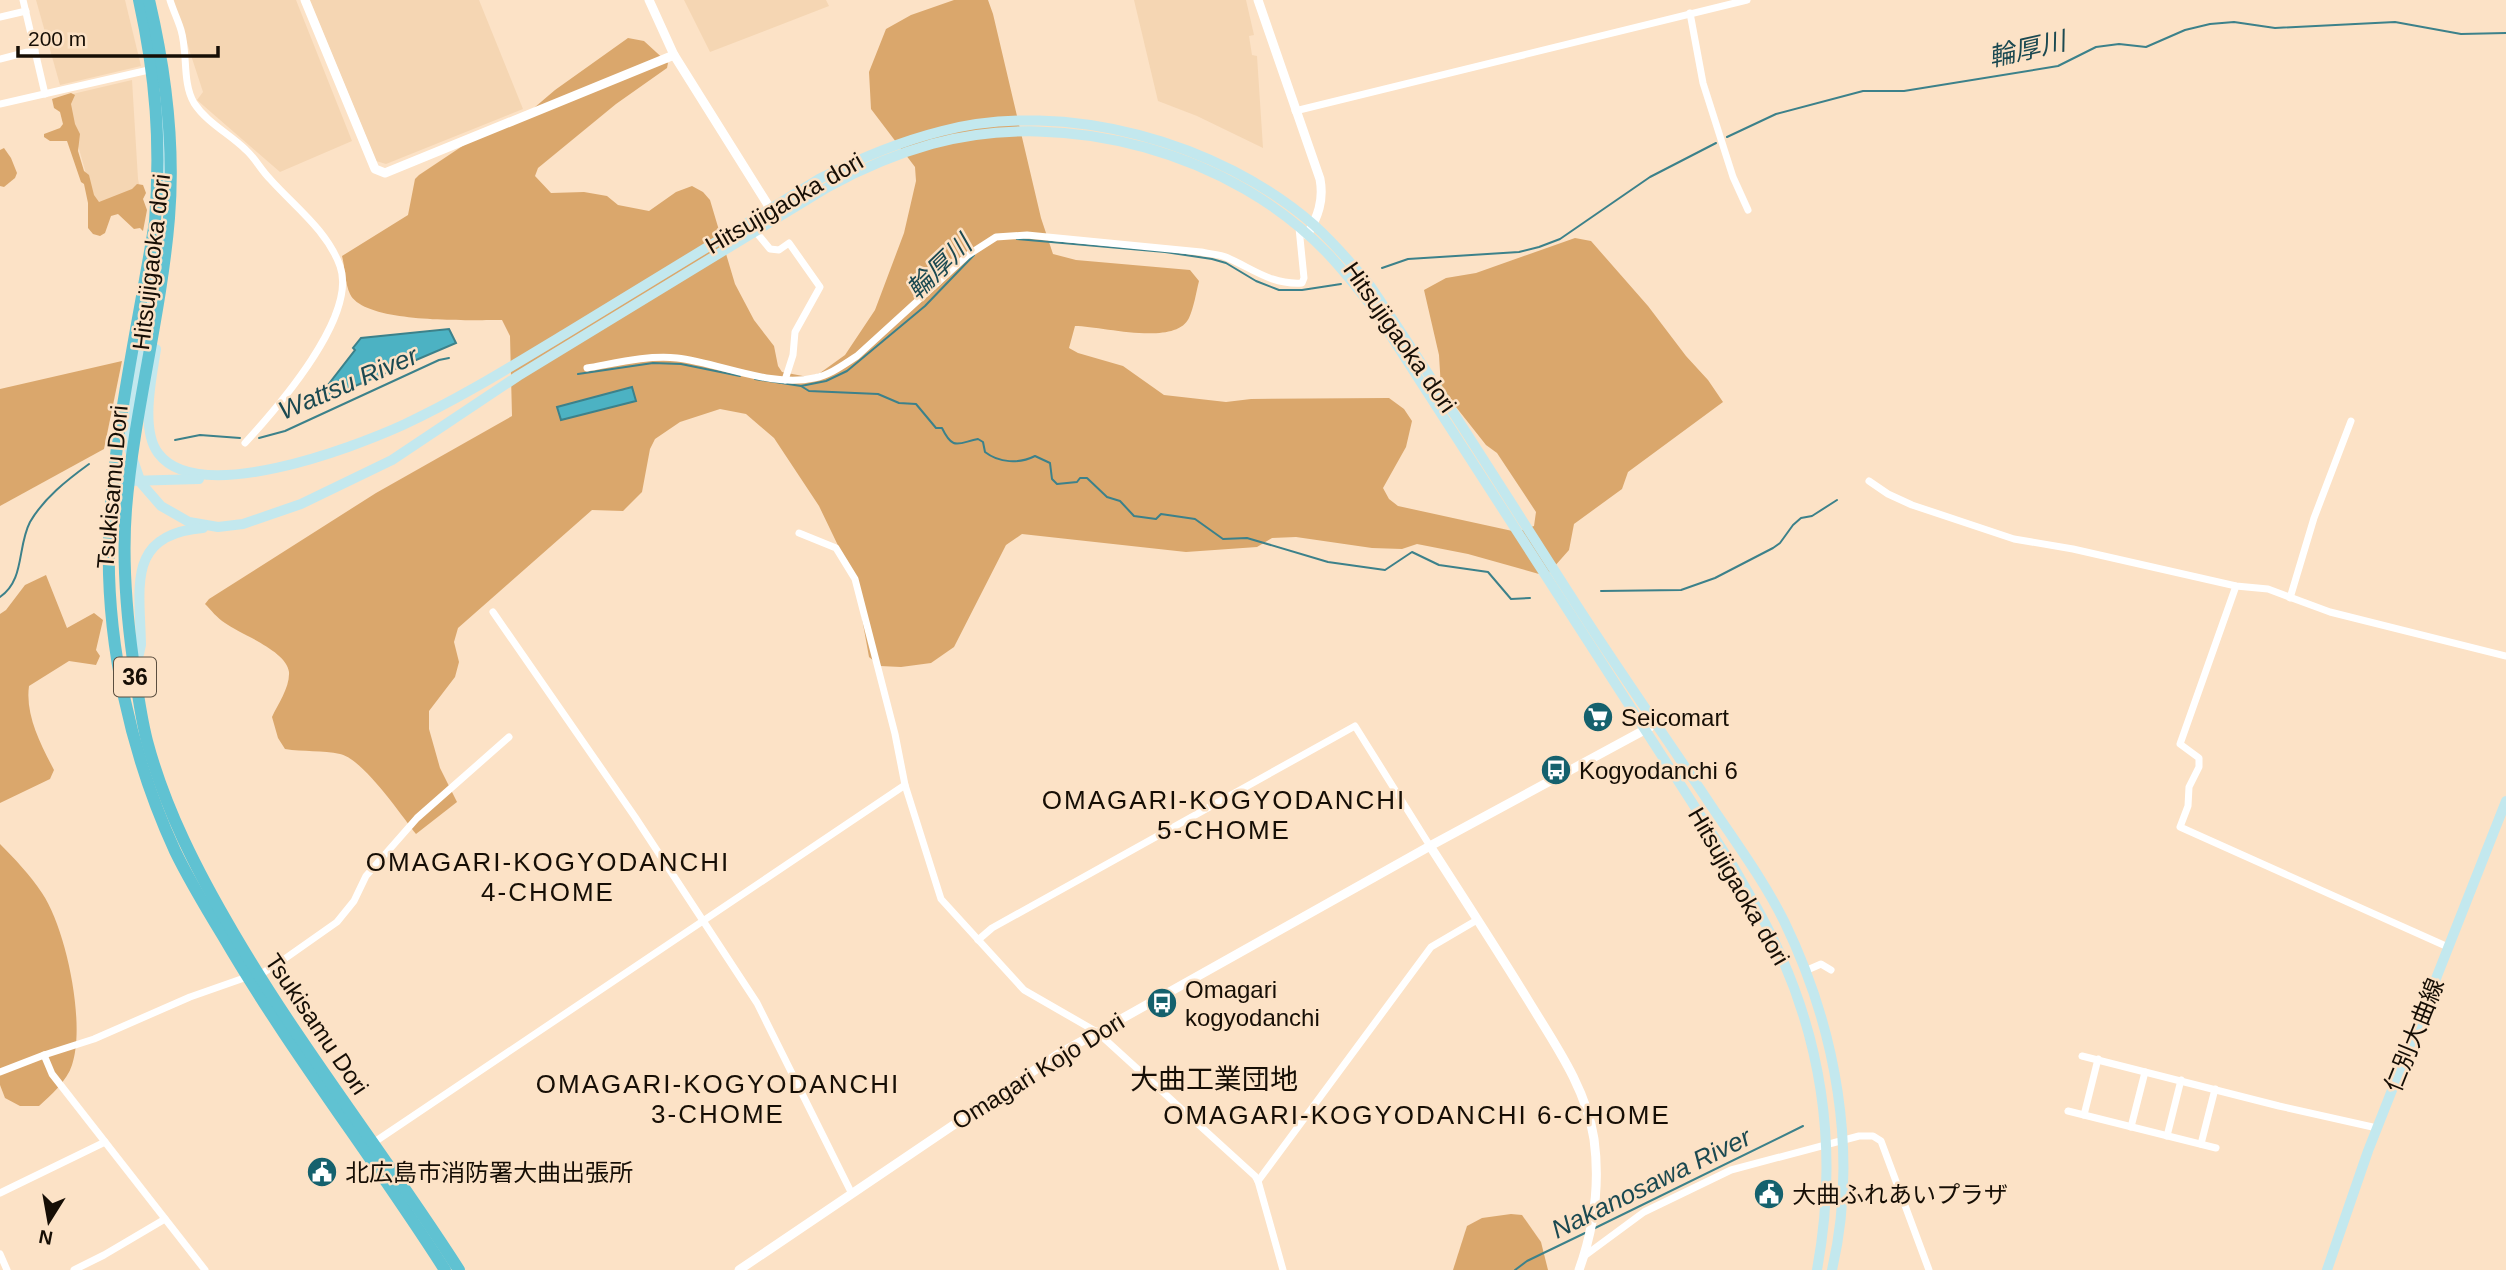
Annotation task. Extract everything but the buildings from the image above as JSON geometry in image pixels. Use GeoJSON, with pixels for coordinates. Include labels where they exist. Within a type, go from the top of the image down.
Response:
{"type":"FeatureCollection","features":[{"type":"Feature","properties":{"kind":"highway","name":"Tsukisamu Dori"},"geometry":{"type":"LineString","coordinates":[[141,0],[169,109],[171,167],[168,223],[129,481],[124,589],[138,702],[147,743],[162,785],[205,884],[253,976]]}},
{"type":"Feature","properties":{"kind":"highway","name":"Tsukisamu Dori"},"geometry":{"type":"LineString","coordinates":[[149,0],[158,68],[159,156],[155,222],[124,401],[111,501],[109,589],[113,631],[130,718],[142,764],[174,849],[253,976],[368,1146],[459,1270]]}},
{"type":"Feature","properties":{"kind":"highway","name":"Tsukisamu Dori"},"geometry":{"type":"LineString","coordinates":[[368,1146],[445,1270]]}},
{"type":"Feature","properties":{"kind":"main road","name":"Hitsujigaoka dori"},"geometry":{"type":"LineString","coordinates":[[158,68],[164,155],[163,195],[128,438],[132,461],[141,483],[160,506],[174,515],[202,525],[218,527]]}},
{"type":"Feature","properties":{"kind":"main road","name":"Hitsujigaoka dori"},"geometry":{"type":"LineString","coordinates":[[129,481],[191,480],[247,473],[332,453],[402,426],[509,367],[819,179],[868,154],[943,130],[1032,121],[1101,127],[1126,131],[1178,147],[1235,172],[1274,195],[1313,225],[1348,258],[1371,287],[1588,622],[1755,872],[1783,920],[1805,971],[1828,1041],[1843,1140],[1840,1224],[1832,1270]]}},
{"type":"Feature","properties":{"kind":"main road","name":"Hitsujigaoka dori"},"geometry":{"type":"LineString","coordinates":[[133,661],[139,654],[141,645],[140,570],[145,557],[159,541],[191,529],[243,524],[301,504],[391,460],[518,376],[853,174],[932,144],[979,135],[1037,132],[1123,141],[1171,155],[1232,182],[1303,232],[1328,254],[1373,308],[1733,866],[1781,954],[1815,1049],[1827,1143],[1827,1191],[1817,1270]]}},
{"type":"Feature","properties":{"kind":"main road","name":"Hitsujigaoka dori"},"geometry":{"type":"LineString","coordinates":[[168,223],[149,432],[155,449],[167,463],[186,472],[214,476]]}},
{"type":"Feature","properties":{"kind":"main road"},"geometry":{"type":"LineString","coordinates":[[111,501],[122,484],[129,481]]}},
{"type":"Feature","properties":{"kind":"main road","name":"仁別大曲線"},"geometry":{"type":"LineString","coordinates":[[2327,1270],[2377,1128],[2506,802]]}},
{"type":"Feature","properties":{"kind":"street"},"geometry":{"type":"LineString","coordinates":[[23,0],[45,94]]}},
{"type":"Feature","properties":{"kind":"street"},"geometry":{"type":"LineString","coordinates":[[170,0],[181,30],[194,103],[208,119],[246,149],[269,178],[310,220],[325,239],[340,266],[343,283],[341,300],[309,363],[274,411],[245,443]]}},
{"type":"Feature","properties":{"kind":"street"},"geometry":{"type":"LineString","coordinates":[[305,0],[375,169],[385,173],[674,55]]}},
{"type":"Feature","properties":{"kind":"street"},"geometry":{"type":"LineString","coordinates":[[649,0],[674,55],[777,219]]}},
{"type":"Feature","properties":{"kind":"street"},"geometry":{"type":"LineString","coordinates":[[587,368],[638,359],[678,358],[785,380],[813,379],[857,356],[968,255],[996,237],[1027,235],[1200,252],[1226,257],[1263,278],[1291,284],[1301,282],[1304,278],[1303,232],[1313,225],[1321,207],[1322,190],[1258,0]]}},
{"type":"Feature","properties":{"kind":"street"},"geometry":{"type":"LineString","coordinates":[[1295,111],[1747,0]]}},
{"type":"Feature","properties":{"kind":"street"},"geometry":{"type":"LineString","coordinates":[[0,17],[26,10]]}},
{"type":"Feature","properties":{"kind":"street"},"geometry":{"type":"LineString","coordinates":[[1690,13],[1703,83],[1732,177],[1748,210]]}},
{"type":"Feature","properties":{"kind":"street"},"geometry":{"type":"LineString","coordinates":[[0,59],[35,50]]}},
{"type":"Feature","properties":{"kind":"street"},"geometry":{"type":"LineString","coordinates":[[0,104],[158,68]]}},
{"type":"Feature","properties":{"kind":"street"},"geometry":{"type":"LineString","coordinates":[[755,232],[769,249],[779,250],[789,243],[820,287],[795,332],[793,355],[785,380]]}},
{"type":"Feature","properties":{"kind":"street"},"geometry":{"type":"LineString","coordinates":[[2290,598],[2314,518],[2351,421]]}},
{"type":"Feature","properties":{"kind":"street"},"geometry":{"type":"LineString","coordinates":[[1869,481],[1912,505],[2014,538],[2236,586],[2268,589],[2330,612],[2506,656]]}},
{"type":"Feature","properties":{"kind":"street"},"geometry":{"type":"LineString","coordinates":[[799,533],[835,548],[855,579],[895,734],[905,785],[941,899],[1024,990],[1097,1031],[1258,1181],[1283,1270]]}},
{"type":"Feature","properties":{"kind":"street"},"geometry":{"type":"LineString","coordinates":[[2236,586],[2180,744],[2199,758],[2199,767],[2189,787],[2188,806],[2180,827],[2448,947]]}},
{"type":"Feature","properties":{"kind":"street"},"geometry":{"type":"LineString","coordinates":[[493,612],[704,920],[757,1003],[852,1194]]}},
{"type":"Feature","properties":{"kind":"street","name":"Omagari Kojo Dori"},"geometry":{"type":"LineString","coordinates":[[739,1270],[1056,1055],[1657,723]]}},
{"type":"Feature","properties":{"kind":"street"},"geometry":{"type":"LineString","coordinates":[[978,940],[992,928],[1355,726],[1563,1057],[1585,1102],[1594,1138],[1596,1197],[1588,1242],[1579,1270]]}},
{"type":"Feature","properties":{"kind":"street"},"geometry":{"type":"LineString","coordinates":[[0,1072],[94,1039],[190,997],[253,976],[337,922],[354,901],[366,876],[418,818],[509,737]]}},
{"type":"Feature","properties":{"kind":"street"},"geometry":{"type":"LineString","coordinates":[[368,1146],[905,785]]}},
{"type":"Feature","properties":{"kind":"street"},"geometry":{"type":"LineString","coordinates":[[1258,1181],[1431,947],[1477,920]]}},
{"type":"Feature","properties":{"kind":"street"},"geometry":{"type":"LineString","coordinates":[[1805,971],[1821,964],[1831,970]]}},
{"type":"Feature","properties":{"kind":"street"},"geometry":{"type":"LineString","coordinates":[[44,1055],[52,1074],[205,1270]]}},
{"type":"Feature","properties":{"kind":"street"},"geometry":{"type":"LineString","coordinates":[[2082,1056],[2377,1128]]}},
{"type":"Feature","properties":{"kind":"street"},"geometry":{"type":"LineString","coordinates":[[2084,1115],[2098,1059]]}},
{"type":"Feature","properties":{"kind":"street"},"geometry":{"type":"LineString","coordinates":[[2131,1127],[2146,1072]]}},
{"type":"Feature","properties":{"kind":"street"},"geometry":{"type":"LineString","coordinates":[[2167,1136],[2181,1080]]}},
{"type":"Feature","properties":{"kind":"street"},"geometry":{"type":"LineString","coordinates":[[2201,1144],[2215,1089]]}},
{"type":"Feature","properties":{"kind":"street"},"geometry":{"type":"LineString","coordinates":[[2068,1111],[2216,1148]]}},
{"type":"Feature","properties":{"kind":"street"},"geometry":{"type":"LineString","coordinates":[[1583,1258],[1644,1212],[1731,1170],[1827,1143],[1873,1136],[1881,1141],[1929,1270]]}},
{"type":"Feature","properties":{"kind":"street"},"geometry":{"type":"LineString","coordinates":[[0,1193],[105,1142]]}},
{"type":"Feature","properties":{"kind":"street"},"geometry":{"type":"LineString","coordinates":[[74,1270],[165,1219]]}},
{"type":"Feature","properties":{"kind":"street"},"geometry":{"type":"LineString","coordinates":[[0,1254],[7,1270]]}},
{"type":"Feature","properties":{"kind":"shaded area"},"geometry":{"type":"Polygon","coordinates":[[[36,0],[125,0],[141,66],[60,85],[36,0]]]}},
{"type":"Feature","properties":{"kind":"shaded area"},"geometry":{"type":"Polygon","coordinates":[[[173,0],[296,0],[352,141],[280,172],[197,100],[203,92],[173,0]]]}},
{"type":"Feature","properties":{"kind":"shaded area"},"geometry":{"type":"Polygon","coordinates":[[[310,0],[479,0],[523,109],[386,164],[376,161],[310,0]]]}},
{"type":"Feature","properties":{"kind":"shaded area"},"geometry":{"type":"Polygon","coordinates":[[[684,0],[826,0],[829,6],[710,52],[684,0]]]}},
{"type":"Feature","properties":{"kind":"shaded area"},"geometry":{"type":"Polygon","coordinates":[[[954,0],[988,0],[1041,218],[1053,254],[1076,260],[1190,270],[1199,281],[1191,314],[1181,327],[1169,331],[1137,333],[1075,326],[1069,348],[1078,353],[1123,366],[1164,395],[1226,402],[1251,399],[1389,398],[1404,409],[1412,421],[1406,447],[1383,488],[1389,499],[1398,506],[1517,532],[1534,526],[1536,512],[1497,453],[1486,445],[1441,388],[1439,355],[1424,290],[1446,278],[1476,273],[1575,238],[1591,241],[1648,306],[1723,402],[1628,472],[1622,489],[1574,524],[1569,550],[1546,576],[1468,554],[1417,544],[1402,549],[1372,548],[1296,537],[1272,538],[1257,547],[1186,552],[1022,534],[1006,545],[954,647],[931,663],[901,667],[880,666],[869,657],[858,596],[845,560],[819,506],[774,438],[746,414],[720,409],[680,422],[655,439],[650,449],[642,492],[623,511],[592,510],[458,628],[454,642],[459,662],[455,677],[429,711],[429,729],[440,768],[457,802],[416,834],[370,776],[349,758],[333,753],[285,749],[278,738],[272,717],[288,684],[289,672],[286,664],[272,650],[222,621],[205,604],[376,493],[512,416],[510,336],[502,320],[444,320],[375,311],[359,304],[350,294],[342,256],[408,215],[415,179],[419,175],[485,131],[514,125],[555,90],[628,38],[644,41],[668,63],[667,68],[616,104],[538,168],[535,176],[551,193],[584,192],[607,196],[618,205],[649,211],[676,192],[692,186],[703,192],[710,200],[735,284],[754,320],[774,346],[778,366],[782,372],[808,377],[820,373],[845,355],[875,310],[904,233],[916,181],[915,167],[871,109],[869,72],[886,29],[911,15],[954,0]]]}},
{"type":"Feature","properties":{"kind":"shaded area"},"geometry":{"type":"Polygon","coordinates":[[[1134,0],[1246,0],[1254,35],[1249,36],[1252,55],[1257,56],[1263,148],[1197,116],[1158,101],[1134,0]]]}},
{"type":"Feature","properties":{"kind":"shaded area"},"geometry":{"type":"Polygon","coordinates":[[[132,80],[141,192],[96,209],[64,96],[132,80]]]}},
{"type":"Feature","properties":{"kind":"shaded area"},"geometry":{"type":"Polygon","coordinates":[[[71,93],[75,95],[71,104],[80,134],[78,151],[84,171],[89,175],[94,195],[99,202],[132,189],[137,184],[143,185],[146,193],[143,199],[147,210],[143,231],[140,228],[134,229],[118,214],[111,216],[105,233],[100,236],[93,234],[88,228],[88,203],[84,184],[67,141],[50,141],[44,137],[44,134],[60,128],[63,124],[52,99],[71,93]]]}},
{"type":"Feature","properties":{"kind":"shaded area"},"geometry":{"type":"Polygon","coordinates":[[[4,148],[17,173],[4,187],[0,186],[0,150],[4,148]]]}},
{"type":"Feature","properties":{"kind":"shaded area"},"geometry":{"type":"Polygon","coordinates":[[[122,361],[104,449],[0,506],[0,389],[122,361]]]}},
{"type":"Feature","properties":{"kind":"shaded area"},"geometry":{"type":"Polygon","coordinates":[[[46,575],[67,628],[94,613],[103,620],[96,650],[100,656],[96,665],[69,661],[29,686],[32,719],[54,770],[50,779],[0,803],[0,614],[25,585],[46,575]]]}},
{"type":"Feature","properties":{"kind":"shaded area"},"geometry":{"type":"Polygon","coordinates":[[[0,844],[32,880],[51,909],[66,952],[75,1002],[76,1047],[70,1071],[39,1106],[20,1106],[5,1098],[0,1085],[0,844]]]}},
{"type":"Feature","properties":{"kind":"shaded area"},"geometry":{"type":"Polygon","coordinates":[[[1522,1215],[1541,1242],[1548,1270],[1453,1270],[1467,1226],[1482,1218],[1522,1215]]]}},
{"type":"Feature","properties":{"kind":"water"},"geometry":{"type":"Polygon","coordinates":[[[449,329],[456,343],[327,398],[321,394],[361,338],[449,329]]]}},
{"type":"Feature","properties":{"kind":"water"},"geometry":{"type":"Polygon","coordinates":[[[632,387],[636,401],[561,420],[557,407],[632,387]]]}},
{"type":"Feature","properties":{"kind":"waterway","name":"輪厚川"},"geometry":{"type":"LineString","coordinates":[[1727,137],[1776,114],[1863,91],[1904,91],[2058,66],[2096,47],[2119,44],[2146,47],[2185,30],[2210,24],[2234,22],[2275,28],[2395,22],[2461,34],[2506,33]]}},
{"type":"Feature","properties":{"kind":"waterway","name":"輪厚川"},"geometry":{"type":"LineString","coordinates":[[1382,268],[1408,259],[1519,252],[1539,247],[1560,239],[1650,177],[1716,143]]}},
{"type":"Feature","properties":{"kind":"waterway","name":"輪厚川"},"geometry":{"type":"LineString","coordinates":[[1017,239],[1165,252],[1212,259],[1226,263],[1256,281],[1279,290],[1302,290],[1341,284]]}},
{"type":"Feature","properties":{"kind":"waterway","name":"輪厚川"},"geometry":{"type":"LineString","coordinates":[[755,379],[801,386],[826,381],[847,371],[925,306],[974,255]]}},
{"type":"Feature","properties":{"kind":"waterway","name":"Wattsu River"},"geometry":{"type":"LineString","coordinates":[[259,438],[285,431],[439,360],[449,358]]}},
{"type":"Feature","properties":{"kind":"waterway","name":"輪厚川"},"geometry":{"type":"LineString","coordinates":[[578,374],[653,363],[681,364],[740,376]]}},
{"type":"Feature","properties":{"kind":"waterway"},"geometry":{"type":"LineString","coordinates":[[801,386],[809,391],[878,394],[899,403],[916,404],[936,428],[942,428],[953,443],[978,439],[983,442],[985,452],[1009,461],[1035,456],[1050,463],[1052,479],[1057,484],[1087,478],[1107,497],[1120,501],[1134,516],[1156,519],[1161,514],[1195,519],[1223,539],[1247,538],[1328,562],[1385,570],[1412,552],[1439,565],[1488,572],[1511,599],[1530,598]]}},
{"type":"Feature","properties":{"kind":"waterway","name":"Wattsu River"},"geometry":{"type":"LineString","coordinates":[[175,440],[200,435],[240,438]]}},
{"type":"Feature","properties":{"kind":"waterway","name":"Wattsu River"},"geometry":{"type":"LineString","coordinates":[[0,597],[13,582],[26,532],[36,513],[56,490],[89,464]]}},
{"type":"Feature","properties":{"kind":"waterway"},"geometry":{"type":"LineString","coordinates":[[1601,591],[1681,590],[1715,578],[1773,548],[1801,518],[1812,516],[1837,500]]}},
{"type":"Feature","properties":{"kind":"waterway","name":"Nakanosawa River"},"geometry":{"type":"LineString","coordinates":[[1593,1229],[1803,1126]]}},
{"type":"Feature","properties":{"kind":"waterway","name":"Nakanosawa River"},"geometry":{"type":"LineString","coordinates":[[1515,1270],[1527,1261],[1585,1233]]}},
{"type":"Feature","properties":{"kind":"place","name":"Seicomart"},"geometry":{"type":"Point","coordinates":[1598,717]}},
{"type":"Feature","properties":{"kind":"place","name":"Kogyodanchi 6"},"geometry":{"type":"Point","coordinates":[1556,770]}},
{"type":"Feature","properties":{"kind":"place","name":"Omagari kogyodanchi"},"geometry":{"type":"Point","coordinates":[1162,1003]}},
{"type":"Feature","properties":{"kind":"place","name":"北広島市消防署大曲出張所"},"geometry":{"type":"Point","coordinates":[322,1172]}},
{"type":"Feature","properties":{"kind":"place","name":"大曲ふれあいプラザ"},"geometry":{"type":"Point","coordinates":[1769,1194]}},
{"type":"Feature","properties":{"kind":"district","name":"OMAGARI-KOGYODANCHI 5-CHOME"},"geometry":{"type":"Point","coordinates":[1224,815]}},
{"type":"Feature","properties":{"kind":"district","name":"OMAGARI-KOGYODANCHI 4-CHOME"},"geometry":{"type":"Point","coordinates":[548,877]}},
{"type":"Feature","properties":{"kind":"district","name":"大曲工業団地"},"geometry":{"type":"Point","coordinates":[1214,1079]}},
{"type":"Feature","properties":{"kind":"district","name":"OMAGARI-KOGYODANCHI 3-CHOME"},"geometry":{"type":"Point","coordinates":[718,1099]}},
{"type":"Feature","properties":{"kind":"district","name":"OMAGARI-KOGYODANCHI 6-CHOME"},"geometry":{"type":"Point","coordinates":[1417,1115]}}]}
